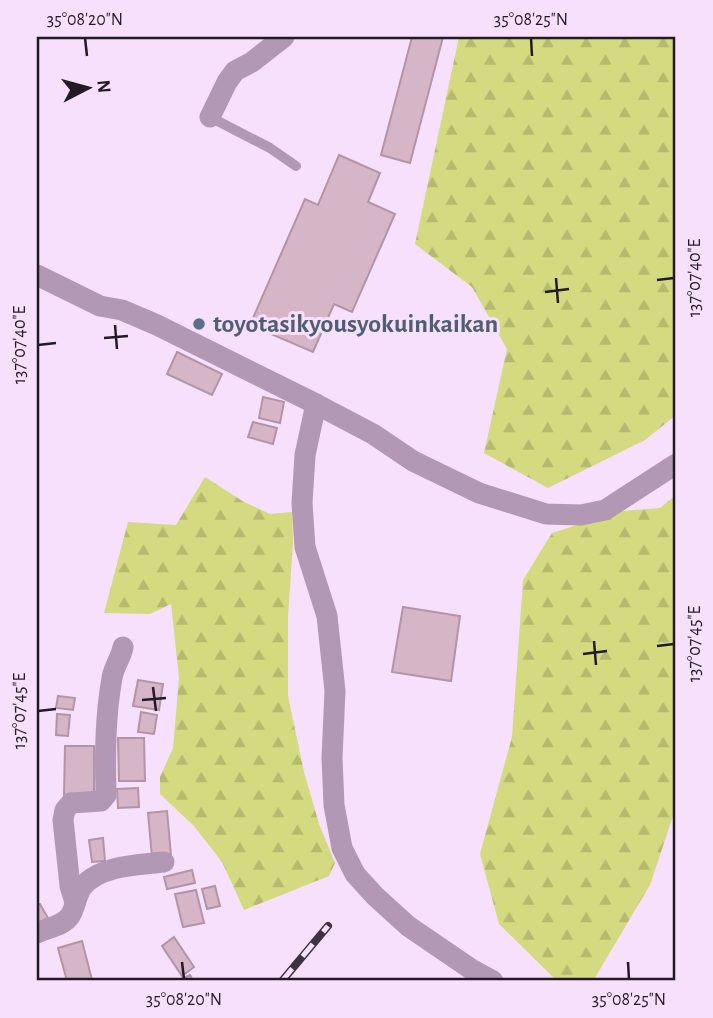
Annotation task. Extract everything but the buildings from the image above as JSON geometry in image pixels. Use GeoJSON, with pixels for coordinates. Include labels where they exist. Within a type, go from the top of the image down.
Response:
{"type":"FeatureCollection","features":[{"type":"Feature","properties":{"kind":"street"},"geometry":{"type":"LineString","coordinates":[[210,117],[235,71],[252,62],[284,37]]}},
{"type":"Feature","properties":{"kind":"street"},"geometry":{"type":"LineString","coordinates":[[37,275],[100,306],[122,310],[157,325],[316,404],[373,435],[413,461],[479,493],[546,514],[581,515],[606,510],[676,464]]}},
{"type":"Feature","properties":{"kind":"street"},"geometry":{"type":"LineString","coordinates":[[316,404],[305,455],[302,503],[305,547],[327,615],[335,691],[332,758],[334,805],[342,848],[355,874],[374,896],[471,969],[493,981]]}},
{"type":"Feature","properties":{"kind":"street"},"geometry":{"type":"LineString","coordinates":[[75,902],[70,886],[63,820],[65,810],[71,803],[101,801],[106,795],[105,740],[112,676],[123,647]]}},
{"type":"Feature","properties":{"kind":"street"},"geometry":{"type":"LineString","coordinates":[[37,933],[58,926],[70,916],[83,886],[103,871],[164,862]]}},
{"type":"Feature","properties":{"kind":"lane"},"geometry":{"type":"LineString","coordinates":[[210,117],[270,148],[296,166]]}},
{"type":"Feature","properties":{"kind":"green space"},"geometry":{"type":"Polygon","coordinates":[[[459,37],[676,37],[676,415],[645,440],[548,488],[484,453],[507,349],[472,287],[415,244],[459,37]]]}},
{"type":"Feature","properties":{"kind":"green space"},"geometry":{"type":"Polygon","coordinates":[[[205,477],[244,502],[270,514],[292,512],[288,696],[304,772],[319,824],[335,863],[329,876],[244,910],[222,862],[194,826],[160,794],[160,777],[173,748],[179,678],[171,604],[150,614],[104,613],[128,522],[176,525],[205,477]]]}},
{"type":"Feature","properties":{"kind":"green space"},"geometry":{"type":"Polygon","coordinates":[[[676,495],[676,807],[650,885],[593,981],[557,981],[499,924],[480,854],[512,737],[523,580],[552,533],[622,511],[660,508],[676,495]]]}},
{"type":"Feature","properties":{"kind":"railway"},"geometry":{"type":"LineString","coordinates":[[282,981],[328,926]]}},
{"type":"Feature","properties":{"kind":"place","name":"toyotasikyousyokuinkaikan"},"geometry":{"type":"Point","coordinates":[199,324]}}]}
